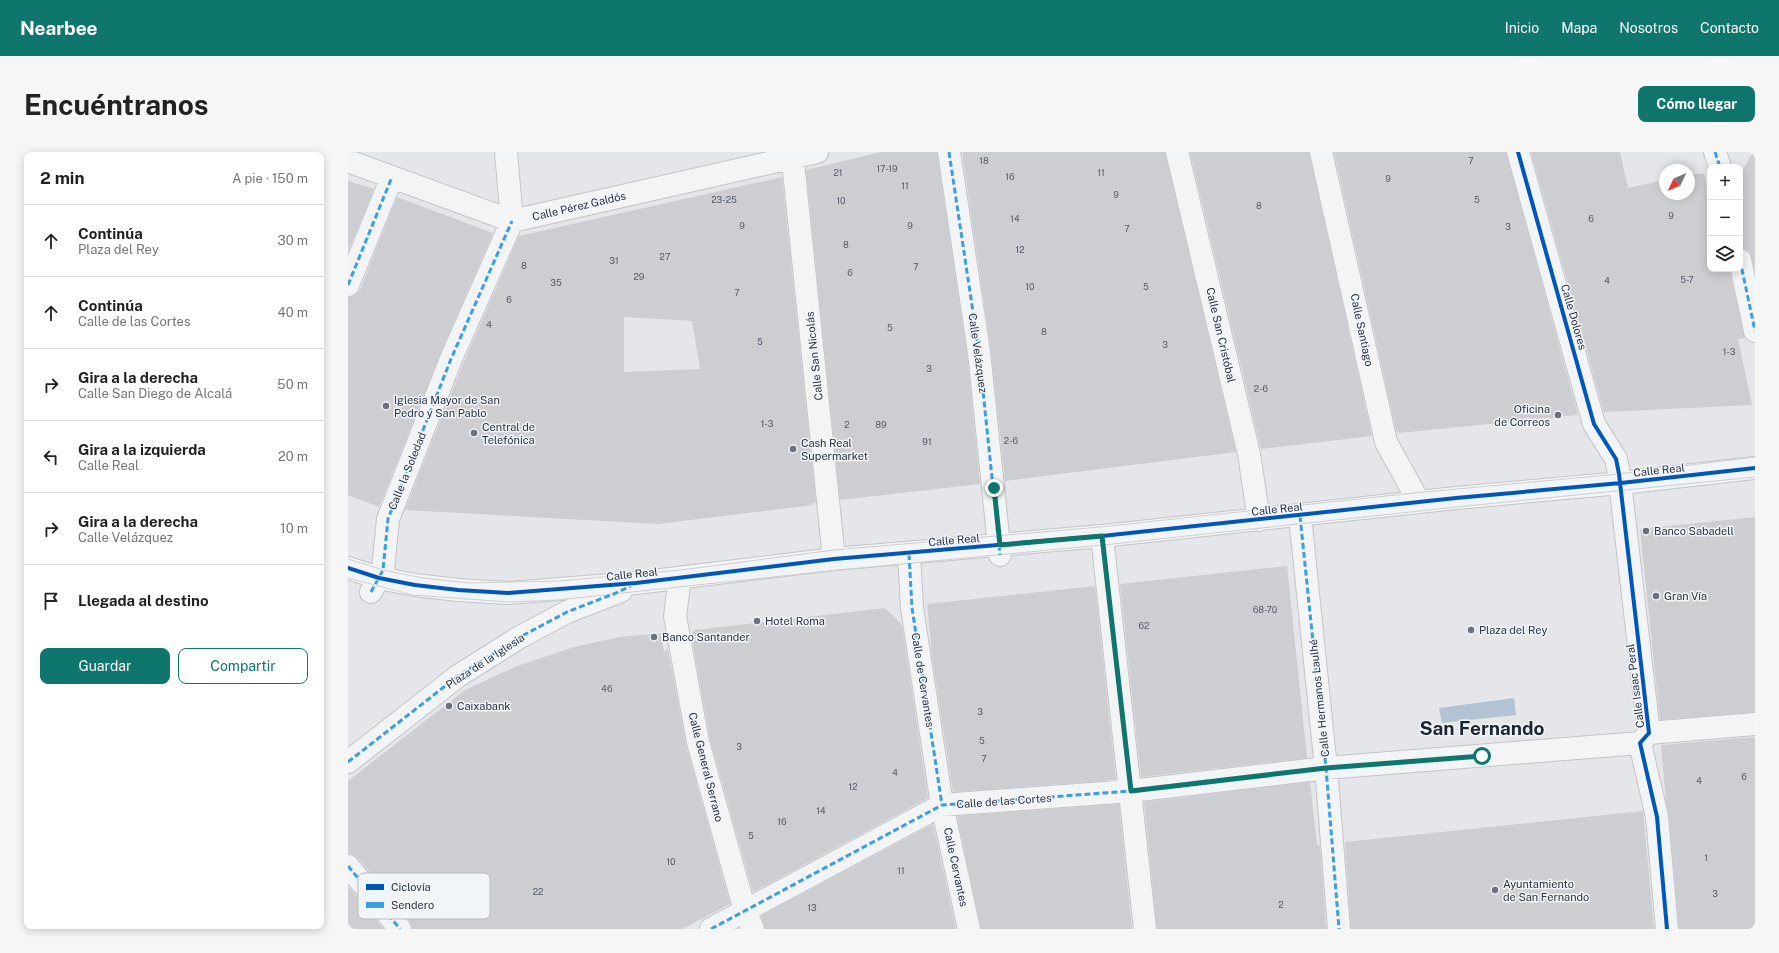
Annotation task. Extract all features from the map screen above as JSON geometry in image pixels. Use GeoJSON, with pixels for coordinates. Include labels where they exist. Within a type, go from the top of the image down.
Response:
{"type":"FeatureCollection","features":[{"type":"Feature","properties":{"kind":"street"},"geometry":{"type":"LineString","coordinates":[[348,161],[512,221],[506,152]]}},
{"type":"Feature","properties":{"kind":"street","name":"Calle Pérez Galdós"},"geometry":{"type":"LineString","coordinates":[[512,221],[792,155],[817,152]]}},
{"type":"Feature","properties":{"kind":"street","name":"Calle Velázquez"},"geometry":{"type":"LineString","coordinates":[[949,152],[979,352],[1000,550]]}},
{"type":"Feature","properties":{"kind":"street","name":"Calle San Cristóbal"},"geometry":{"type":"LineString","coordinates":[[1177,152],[1250,454],[1259,520]]}},
{"type":"Feature","properties":{"kind":"street","name":"Calle Santiago"},"geometry":{"type":"LineString","coordinates":[[1321,152],[1386,442],[1414,493],[1415,502]]}},
{"type":"Feature","properties":{"kind":"street","name":"Calle Dolores"},"geometry":{"type":"LineString","coordinates":[[1518,152],[1594,424],[1616,459],[1621,483]]}},
{"type":"Feature","properties":{"kind":"street"},"geometry":{"type":"LineString","coordinates":[[1715,152],[1719,164]]}},
{"type":"Feature","properties":{"kind":"street","name":"Calle San Nicolás"},"geometry":{"type":"LineString","coordinates":[[792,155],[834,560]]}},
{"type":"Feature","properties":{"kind":"street"},"geometry":{"type":"LineString","coordinates":[[348,285],[392,177]]}},
{"type":"Feature","properties":{"kind":"street","name":"Calle la Soledad"},"geometry":{"type":"LineString","coordinates":[[375,585],[383,570],[388,519],[451,359],[512,221]]}},
{"type":"Feature","properties":{"kind":"street"},"geometry":{"type":"LineString","coordinates":[[1743,272],[1755,331]]}},
{"type":"Feature","properties":{"kind":"street","name":"Calle Real"},"geometry":{"type":"LineString","coordinates":[[348,568],[375,585],[415,586],[508,593],[636,583],[834,560],[909,554],[1000,550],[1102,536],[1300,516],[1415,502],[1621,483],[1755,468]]}},
{"type":"Feature","properties":{"kind":"street","name":"Calle Isaac Peral"},"geometry":{"type":"LineString","coordinates":[[1621,483],[1644,738],[1657,817],[1667,929]]}},
{"type":"Feature","properties":{"kind":"street","name":"Calle Hermanos Laulhé"},"geometry":{"type":"LineString","coordinates":[[1300,516],[1326,768],[1339,929]]}},
{"type":"Feature","properties":{"kind":"street"},"geometry":{"type":"LineString","coordinates":[[1102,536],[1145,929]]}},
{"type":"Feature","properties":{"kind":"street","name":"Calle de Cervantes"},"geometry":{"type":"LineString","coordinates":[[909,554],[912,608],[942,805]]}},
{"type":"Feature","properties":{"kind":"street","name":"Calle General Serrano"},"geometry":{"type":"LineString","coordinates":[[680,578],[675,616],[698,742],[749,920]]}},
{"type":"Feature","properties":{"kind":"street","name":"Plaza de la Iglesia"},"geometry":{"type":"LineString","coordinates":[[348,762],[458,676],[520,637],[567,612],[616,594],[636,583]]}},
{"type":"Feature","properties":{"kind":"street"},"geometry":{"type":"LineString","coordinates":[[1326,768],[1644,738],[1755,724]]}},
{"type":"Feature","properties":{"kind":"street","name":"Calle de las Cortes"},"geometry":{"type":"LineString","coordinates":[[711,929],[749,920],[942,805],[1131,791],[1326,768]]}},
{"type":"Feature","properties":{"kind":"street","name":"Calle Cervantes"},"geometry":{"type":"LineString","coordinates":[[942,805],[969,929]]}},
{"type":"Feature","properties":{"kind":"street"},"geometry":{"type":"LineString","coordinates":[[348,866],[358,878]]}},
{"type":"Feature","properties":{"kind":"street"},"geometry":{"type":"LineString","coordinates":[[392,919],[400,929]]}},
{"type":"Feature","properties":{"kind":"water"},"geometry":{"type":"Polygon","coordinates":[[[1514,698],[1516,715],[1442,723],[1439,708],[1514,698]]]}},
{"type":"Feature","properties":{"kind":"building"},"geometry":{"type":"Polygon","coordinates":[[[881,152],[937,152],[967,354],[980,484],[840,500],[806,170],[881,152]]]}},
{"type":"Feature","properties":{"kind":"building"},"geometry":{"type":"Polygon","coordinates":[[[962,152],[1165,152],[1236,452],[1005,481],[991,350],[962,152]]]}},
{"type":"Feature","properties":{"kind":"building"},"geometry":{"type":"Polygon","coordinates":[[[1190,152],[1309,152],[1372,436],[1261,449],[1190,152]]]}},
{"type":"Feature","properties":{"kind":"building"},"geometry":{"type":"Polygon","coordinates":[[[1334,152],[1506,152],[1578,415],[1399,433],[1396,430],[1334,152]]]}},
{"type":"Feature","properties":{"kind":"building"},"geometry":{"type":"Polygon","coordinates":[[[1531,152],[1620,152],[1628,188],[1659,181],[1659,200],[1695,200],[1695,174],[1704,174],[1707,188],[1707,272],[1730,272],[1745,338],[1738,339],[1752,405],[1604,412],[1531,152]]]}},
{"type":"Feature","properties":{"kind":"building"},"geometry":{"type":"Polygon","coordinates":[[[1753,152],[1755,152],[1755,271],[1750,252],[1743,248],[1743,170],[1753,152]]]}},
{"type":"Feature","properties":{"kind":"building"},"geometry":{"type":"Polygon","coordinates":[[[782,177],[816,503],[813,503],[813,505],[658,524],[405,510],[463,364],[519,236],[782,177]],[[624,317],[624,372],[700,369],[692,321],[624,317]]]}},
{"type":"Feature","properties":{"kind":"building"},"geometry":{"type":"Polygon","coordinates":[[[348,181],[374,189],[348,252],[348,181]]]}},
{"type":"Feature","properties":{"kind":"building","name":"Iglesia Mayor de San Pedro y San Pablo"},"geometry":{"type":"Polygon","coordinates":[[[397,197],[493,233],[440,354],[379,507],[348,495],[348,297],[355,295],[360,290],[397,197]]]}},
{"type":"Feature","properties":{"kind":"building"},"geometry":{"type":"Polygon","coordinates":[[[1755,517],[1755,712],[1660,720],[1640,529],[1755,517]]]}},
{"type":"Feature","properties":{"kind":"building"},"geometry":{"type":"Polygon","coordinates":[[[1287,566],[1307,758],[1141,777],[1120,584],[1287,566]]]}},
{"type":"Feature","properties":{"kind":"building"},"geometry":{"type":"Polygon","coordinates":[[[1095,586],[1116,780],[953,792],[932,656],[927,604],[1095,586]]]}},
{"type":"Feature","properties":{"kind":"building"},"geometry":{"type":"Polygon","coordinates":[[[885,608],[902,625],[928,798],[753,892],[710,739],[691,633],[695,630],[885,608]]]}},
{"type":"Feature","properties":{"kind":"building"},"geometry":{"type":"Polygon","coordinates":[[[661,633],[664,652],[668,649],[686,745],[730,904],[682,929],[412,929],[408,919],[490,919],[490,873],[370,873],[358,858],[353,854],[348,854],[348,781],[465,690],[517,666],[574,647],[620,637],[661,633]]]}},
{"type":"Feature","properties":{"kind":"building"},"geometry":{"type":"Polygon","coordinates":[[[1755,737],[1755,929],[1679,929],[1661,745],[1755,737]]]}},
{"type":"Feature","properties":{"kind":"building"},"geometry":{"type":"Polygon","coordinates":[[[1310,782],[1317,845],[1320,845],[1326,929],[1157,929],[1144,802],[1310,782]]]}},
{"type":"Feature","properties":{"kind":"building"},"geometry":{"type":"Polygon","coordinates":[[[1119,804],[1132,929],[981,929],[957,816],[1119,804]]]}},
{"type":"Feature","properties":{"kind":"building","name":"Ayuntamiento de San Fernando"},"geometry":{"type":"Polygon","coordinates":[[[1643,811],[1654,929],[1351,929],[1345,842],[1643,811]]]}},
{"type":"Feature","properties":{"kind":"building"},"geometry":{"type":"Polygon","coordinates":[[[933,824],[956,929],[765,929],[761,916],[933,824]]]}},
{"type":"Feature","properties":{"kind":"building"},"geometry":{"type":"Polygon","coordinates":[[[348,886],[358,898],[358,919],[376,919],[384,929],[348,929],[348,886]]]}},
{"type":"Feature","properties":{"kind":"tram line"},"geometry":{"type":"LineString","coordinates":[[348,559],[383,570],[423,578],[469,583],[559,581],[681,570],[834,550],[1100,527],[1414,493],[1619,474],[1755,457]]}},
{"type":"Feature","properties":{"kind":"tram line"},"geometry":{"type":"LineString","coordinates":[[348,578],[413,595],[509,602],[557,600],[1755,477]]}},
{"type":"Feature","properties":{"kind":"marked path"},"geometry":{"type":"LineString","coordinates":[[949,152],[979,352],[1000,555]]}},
{"type":"Feature","properties":{"kind":"marked path"},"geometry":{"type":"LineString","coordinates":[[1715,152],[1719,164]]}},
{"type":"Feature","properties":{"kind":"marked path"},"geometry":{"type":"LineString","coordinates":[[348,285],[392,177]]}},
{"type":"Feature","properties":{"kind":"marked path"},"geometry":{"type":"LineString","coordinates":[[371,592],[383,570],[388,519],[451,359],[512,221]]}},
{"type":"Feature","properties":{"kind":"marked path"},"geometry":{"type":"LineString","coordinates":[[1743,272],[1755,331]]}},
{"type":"Feature","properties":{"kind":"marked path"},"geometry":{"type":"LineString","coordinates":[[1300,516],[1326,768],[1339,929]]}},
{"type":"Feature","properties":{"kind":"marked path"},"geometry":{"type":"LineString","coordinates":[[909,554],[912,608],[942,805]]}},
{"type":"Feature","properties":{"kind":"marked path"},"geometry":{"type":"LineString","coordinates":[[348,762],[458,676],[520,637],[567,612],[631,586]]}},
{"type":"Feature","properties":{"kind":"marked path"},"geometry":{"type":"LineString","coordinates":[[711,929],[942,805],[1131,791],[1326,768]]}},
{"type":"Feature","properties":{"kind":"marked path"},"geometry":{"type":"LineString","coordinates":[[348,866],[358,878]]}},
{"type":"Feature","properties":{"kind":"marked path"},"geometry":{"type":"LineString","coordinates":[[392,919],[400,929]]}},
{"type":"Feature","properties":{"kind":"cycle path"},"geometry":{"type":"LineString","coordinates":[[1518,152],[1594,424],[1616,459],[1619,474],[1649,733],[1640,743],[1657,817],[1667,929]]}},
{"type":"Feature","properties":{"kind":"cycle path"},"geometry":{"type":"LineString","coordinates":[[348,568],[379,578],[415,585],[458,590],[508,593],[636,583],[834,559],[1102,536],[1755,468]]}},
{"type":"Feature","properties":{"kind":"place","name":"Iglesia Mayor de San Pedro y San Pablo"},"geometry":{"type":"Point","coordinates":[386,406]}},
{"type":"Feature","properties":{"kind":"place","name":"Oficina de Correos"},"geometry":{"type":"Point","coordinates":[1558,415]}},
{"type":"Feature","properties":{"kind":"place","name":"Central de Telefónica"},"geometry":{"type":"Point","coordinates":[474,433]}},
{"type":"Feature","properties":{"kind":"place","name":"Cash Real Supermarket"},"geometry":{"type":"Point","coordinates":[793,449]}},
{"type":"Feature","properties":{"kind":"place","name":"Banco Sabadell"},"geometry":{"type":"Point","coordinates":[1646,531]}},
{"type":"Feature","properties":{"kind":"place","name":"Gran Vía"},"geometry":{"type":"Point","coordinates":[1656,596]}},
{"type":"Feature","properties":{"kind":"place","name":"Hotel Roma"},"geometry":{"type":"Point","coordinates":[757,621]}},
{"type":"Feature","properties":{"kind":"place","name":"Plaza del Rey"},"geometry":{"type":"Point","coordinates":[1471,630]}},
{"type":"Feature","properties":{"kind":"place","name":"Banco Santander"},"geometry":{"type":"Point","coordinates":[654,637]}},
{"type":"Feature","properties":{"kind":"place","name":"Caixabank"},"geometry":{"type":"Point","coordinates":[449,706]}},
{"type":"Feature","properties":{"kind":"place","name":"Ayuntamiento de San Fernando"},"geometry":{"type":"Point","coordinates":[1495,890]}},
{"type":"Feature","properties":{"kind":"district","name":"San Fernando"},"geometry":{"type":"Point","coordinates":[1482,728]}},
{"type":"Feature","properties":{"kind":"route"},"geometry":{"type":"LineString","coordinates":[[994,488],[1000,545],[1102,536],[1131,791],[1326,768],[1482,756]]}}]}
